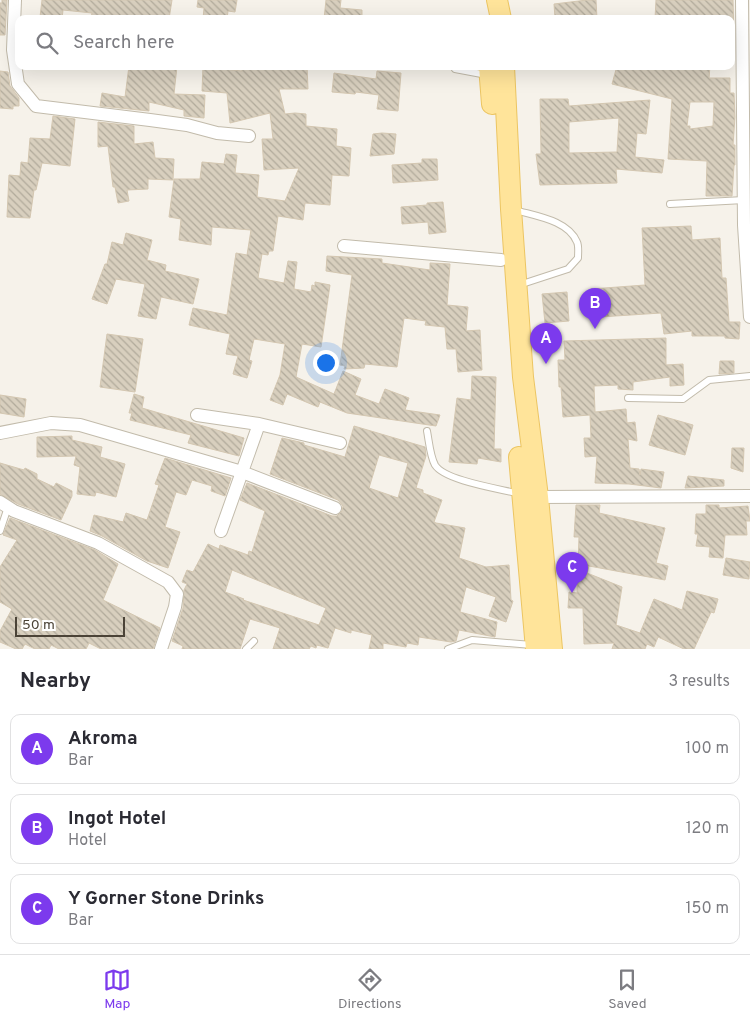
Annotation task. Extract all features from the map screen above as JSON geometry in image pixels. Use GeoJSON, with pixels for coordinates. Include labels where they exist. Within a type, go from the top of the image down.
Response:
{"type":"FeatureCollection","features":[{"type":"Feature","properties":{"kind":"main road"},"geometry":{"type":"LineString","coordinates":[[486,0],[488,15]]}},
{"type":"Feature","properties":{"kind":"main road"},"geometry":{"type":"LineString","coordinates":[[498,0],[500,15]]}},
{"type":"Feature","properties":{"kind":"main road"},"geometry":{"type":"LineString","coordinates":[[494,70],[511,209],[541,648]]}},
{"type":"Feature","properties":{"kind":"main road"},"geometry":{"type":"LineString","coordinates":[[494,70],[501,260],[510,378],[531,496]]}},
{"type":"Feature","properties":{"kind":"street"},"geometry":{"type":"LineString","coordinates":[[15,0],[17,15]]}},
{"type":"Feature","properties":{"kind":"street"},"geometry":{"type":"LineString","coordinates":[[742,0],[747,120],[744,200],[750,317]]}},
{"type":"Feature","properties":{"kind":"street"},"geometry":{"type":"LineString","coordinates":[[15,34],[13,50],[15,64]]}},
{"type":"Feature","properties":{"kind":"street"},"geometry":{"type":"LineString","coordinates":[[16,70],[18,84],[36,106],[187,125],[217,133],[249,136]]}},
{"type":"Feature","properties":{"kind":"street"},"geometry":{"type":"LineString","coordinates":[[344,246],[501,260]]}},
{"type":"Feature","properties":{"kind":"street"},"geometry":{"type":"LineString","coordinates":[[197,415],[259,424],[340,443]]}},
{"type":"Feature","properties":{"kind":"street"},"geometry":{"type":"LineString","coordinates":[[0,433],[51,423],[80,425],[242,472],[335,508]]}},
{"type":"Feature","properties":{"kind":"street"},"geometry":{"type":"LineString","coordinates":[[221,531],[259,424]]}},
{"type":"Feature","properties":{"kind":"street"},"geometry":{"type":"LineString","coordinates":[[531,496],[750,496]]}},
{"type":"Feature","properties":{"kind":"street"},"geometry":{"type":"LineString","coordinates":[[4,504],[98,544],[168,582],[178,594],[161,649]]}},
{"type":"Feature","properties":{"kind":"lane"},"geometry":{"type":"LineString","coordinates":[[455,70],[494,70]]}},
{"type":"Feature","properties":{"kind":"lane"},"geometry":{"type":"LineString","coordinates":[[670,204],[744,200]]}},
{"type":"Feature","properties":{"kind":"lane"},"geometry":{"type":"LineString","coordinates":[[511,209],[551,221],[566,228],[578,242],[578,258],[568,269],[516,286]]}},
{"type":"Feature","properties":{"kind":"lane"},"geometry":{"type":"LineString","coordinates":[[628,398],[683,399],[709,380],[750,376]]}},
{"type":"Feature","properties":{"kind":"lane"},"geometry":{"type":"LineString","coordinates":[[427,431],[435,464],[441,472],[452,478],[531,496]]}},
{"type":"Feature","properties":{"kind":"lane"},"geometry":{"type":"LineString","coordinates":[[0,531],[4,504]]}},
{"type":"Feature","properties":{"kind":"lane"},"geometry":{"type":"LineString","coordinates":[[448,649],[472,640],[541,648]]}},
{"type":"Feature","properties":{"kind":"lane"},"geometry":{"type":"LineString","coordinates":[[246,649],[254,641]]}},
{"type":"Feature","properties":{"kind":"building"},"geometry":{"type":"Polygon","coordinates":[[[2,0],[7,0],[5,35],[0,35],[0,3],[2,3],[2,0]]]}},
{"type":"Feature","properties":{"kind":"building"},"geometry":{"type":"Polygon","coordinates":[[[42,0],[172,0],[170,15],[92,15],[92,13],[63,10],[62,15],[40,15],[42,0]]]}},
{"type":"Feature","properties":{"kind":"building"},"geometry":{"type":"Polygon","coordinates":[[[198,0],[237,0],[235,12],[228,11],[228,15],[203,15],[204,8],[197,7],[198,0]]]}},
{"type":"Feature","properties":{"kind":"building"},"geometry":{"type":"Polygon","coordinates":[[[326,0],[341,0],[340,8],[362,10],[362,15],[324,15],[326,0]]]}},
{"type":"Feature","properties":{"kind":"building"},"geometry":{"type":"Polygon","coordinates":[[[596,0],[597,15],[555,15],[554,4],[596,0]]]}},
{"type":"Feature","properties":{"kind":"building"},"geometry":{"type":"Polygon","coordinates":[[[656,0],[733,0],[733,15],[655,15],[656,0]]]}},
{"type":"Feature","properties":{"kind":"building"},"geometry":{"type":"Polygon","coordinates":[[[128,70],[177,70],[174,94],[205,95],[204,118],[184,116],[184,110],[149,102],[149,111],[100,106],[102,93],[125,97],[128,70]]]}},
{"type":"Feature","properties":{"kind":"building"},"geometry":{"type":"Polygon","coordinates":[[[203,70],[307,70],[308,89],[279,89],[285,114],[306,114],[306,126],[337,129],[336,146],[351,148],[349,176],[332,175],[330,205],[305,203],[303,220],[278,216],[273,251],[269,251],[268,255],[262,254],[258,278],[284,283],[288,261],[297,262],[294,289],[311,292],[312,285],[315,286],[315,282],[330,285],[321,347],[302,344],[296,377],[334,394],[343,371],[361,379],[355,395],[379,404],[385,389],[409,398],[405,410],[440,415],[436,426],[347,413],[320,402],[318,407],[287,394],[283,405],[270,400],[280,375],[285,344],[254,339],[249,360],[252,361],[247,378],[233,374],[238,356],[226,354],[230,334],[189,325],[193,308],[227,315],[236,253],[247,255],[251,230],[212,227],[211,245],[179,240],[181,219],[169,217],[174,179],[200,179],[202,162],[224,164],[226,154],[237,155],[235,173],[259,175],[257,197],[285,201],[299,168],[264,170],[262,139],[273,139],[270,113],[230,123],[227,93],[202,91],[203,70]]]}},
{"type":"Feature","properties":{"kind":"building"},"geometry":{"type":"Polygon","coordinates":[[[616,70],[710,70],[709,78],[730,78],[730,93],[734,93],[735,117],[733,145],[735,145],[735,165],[732,196],[706,196],[707,161],[668,159],[672,99],[612,84],[616,70]],[[690,102],[687,126],[690,126],[690,129],[713,126],[714,102],[690,102]]]}},
{"type":"Feature","properties":{"kind":"building"},"geometry":{"type":"Polygon","coordinates":[[[0,71],[8,72],[10,86],[19,98],[19,106],[13,106],[13,109],[0,108],[0,71]]]}},
{"type":"Feature","properties":{"kind":"building"},"geometry":{"type":"Polygon","coordinates":[[[377,71],[401,73],[398,111],[377,109],[379,95],[356,92],[355,94],[332,92],[334,73],[376,79],[377,71]]]}},
{"type":"Feature","properties":{"kind":"building"},"geometry":{"type":"Polygon","coordinates":[[[540,99],[568,99],[569,106],[650,100],[646,134],[637,133],[635,157],[664,160],[662,173],[616,169],[617,183],[540,185],[536,154],[541,154],[540,99]],[[619,118],[569,122],[569,153],[617,152],[619,118]]]}},
{"type":"Feature","properties":{"kind":"building"},"geometry":{"type":"Polygon","coordinates":[[[53,116],[75,119],[70,166],[42,163],[36,190],[34,190],[30,218],[7,217],[9,175],[20,176],[21,162],[28,163],[30,138],[50,139],[53,116]]]}},
{"type":"Feature","properties":{"kind":"building"},"geometry":{"type":"Polygon","coordinates":[[[98,122],[134,126],[134,144],[153,142],[155,158],[174,159],[173,180],[148,179],[148,189],[127,190],[129,201],[118,203],[115,187],[113,187],[108,146],[98,147],[98,122]]]}},
{"type":"Feature","properties":{"kind":"building"},"geometry":{"type":"Polygon","coordinates":[[[373,134],[396,134],[394,154],[370,156],[373,134]]]}},
{"type":"Feature","properties":{"kind":"building"},"geometry":{"type":"Polygon","coordinates":[[[422,159],[437,159],[438,180],[393,183],[392,165],[422,163],[422,159]]]}},
{"type":"Feature","properties":{"kind":"building"},"geometry":{"type":"Polygon","coordinates":[[[443,202],[446,232],[429,234],[428,222],[402,224],[401,207],[443,202]]]}},
{"type":"Feature","properties":{"kind":"building"},"geometry":{"type":"Polygon","coordinates":[[[691,226],[692,240],[720,238],[722,278],[726,278],[729,322],[740,322],[739,339],[725,338],[725,336],[692,336],[692,331],[664,334],[661,313],[600,317],[600,308],[592,308],[591,289],[645,285],[642,228],[691,226]]]}},
{"type":"Feature","properties":{"kind":"building"},"geometry":{"type":"Polygon","coordinates":[[[126,233],[152,240],[147,260],[166,265],[165,271],[199,279],[193,304],[161,297],[156,319],[138,316],[145,284],[116,279],[107,304],[92,299],[105,264],[107,264],[112,242],[123,245],[126,233]]]}},
{"type":"Feature","properties":{"kind":"building"},"geometry":{"type":"Polygon","coordinates":[[[327,256],[382,259],[382,263],[430,270],[430,263],[450,264],[447,305],[468,307],[466,331],[480,330],[482,370],[458,372],[456,349],[447,349],[445,327],[425,325],[426,321],[404,318],[397,367],[365,364],[364,368],[344,369],[345,366],[340,365],[352,275],[326,271],[327,256]]]}},
{"type":"Feature","properties":{"kind":"building"},"geometry":{"type":"Polygon","coordinates":[[[567,292],[569,321],[545,323],[542,294],[567,292]]]}},
{"type":"Feature","properties":{"kind":"building"},"geometry":{"type":"Polygon","coordinates":[[[107,334],[143,339],[135,392],[100,387],[107,334]]]}},
{"type":"Feature","properties":{"kind":"building"},"geometry":{"type":"Polygon","coordinates":[[[666,338],[666,365],[683,364],[684,385],[670,386],[670,377],[633,382],[633,390],[618,389],[618,385],[594,386],[595,412],[626,409],[627,423],[635,422],[637,441],[628,439],[630,468],[639,469],[640,475],[641,469],[664,472],[661,488],[629,484],[595,483],[597,456],[585,457],[584,438],[591,438],[590,415],[563,417],[558,360],[565,360],[564,341],[666,338]]]}},
{"type":"Feature","properties":{"kind":"building"},"geometry":{"type":"Polygon","coordinates":[[[720,361],[734,361],[734,373],[719,374],[720,361]]]}},
{"type":"Feature","properties":{"kind":"building"},"geometry":{"type":"Polygon","coordinates":[[[472,376],[496,377],[494,449],[501,449],[501,462],[478,458],[477,464],[449,462],[457,398],[471,400],[472,376]]]}},
{"type":"Feature","properties":{"kind":"building"},"geometry":{"type":"Polygon","coordinates":[[[134,394],[144,397],[142,408],[244,438],[239,456],[188,443],[191,435],[130,420],[132,413],[129,413],[134,394]]]}},
{"type":"Feature","properties":{"kind":"building"},"geometry":{"type":"Polygon","coordinates":[[[0,395],[26,399],[24,417],[0,413],[0,395]]]}},
{"type":"Feature","properties":{"kind":"building"},"geometry":{"type":"Polygon","coordinates":[[[658,415],[693,425],[685,455],[649,445],[658,415]]]}},
{"type":"Feature","properties":{"kind":"building"},"geometry":{"type":"Polygon","coordinates":[[[354,426],[425,447],[426,456],[416,488],[423,490],[423,493],[442,500],[434,522],[465,528],[459,558],[486,567],[509,565],[511,600],[513,601],[506,622],[489,616],[496,597],[466,587],[460,612],[497,622],[495,637],[459,630],[456,641],[451,642],[419,637],[418,645],[407,643],[406,647],[383,643],[383,649],[369,649],[372,635],[351,630],[351,633],[335,628],[328,648],[317,645],[316,648],[311,646],[309,649],[273,649],[280,628],[250,619],[240,649],[182,649],[183,646],[172,641],[183,608],[184,590],[187,584],[182,582],[187,570],[193,572],[208,544],[219,549],[220,545],[248,555],[249,551],[252,552],[265,511],[240,500],[247,483],[332,516],[337,516],[342,511],[343,506],[338,500],[270,474],[282,438],[304,443],[304,445],[345,457],[354,426]],[[379,455],[369,488],[398,498],[408,463],[379,455]],[[232,570],[225,592],[243,600],[319,625],[326,608],[232,570]]]}},
{"type":"Feature","properties":{"kind":"building"},"geometry":{"type":"Polygon","coordinates":[[[72,436],[72,440],[102,447],[100,457],[125,464],[116,497],[96,492],[95,496],[77,494],[80,467],[74,465],[76,456],[37,457],[37,437],[72,436]]]}},
{"type":"Feature","properties":{"kind":"building"},"geometry":{"type":"Polygon","coordinates":[[[732,448],[744,448],[743,472],[731,468],[732,448]]]}},
{"type":"Feature","properties":{"kind":"building"},"geometry":{"type":"Polygon","coordinates":[[[165,458],[231,478],[225,496],[211,491],[212,486],[192,480],[186,495],[176,492],[165,527],[180,532],[168,568],[147,561],[90,531],[94,515],[123,522],[126,513],[147,520],[159,485],[155,484],[165,458]]]}},
{"type":"Feature","properties":{"kind":"building"},"geometry":{"type":"Polygon","coordinates":[[[0,463],[24,470],[25,468],[37,474],[37,479],[54,487],[56,483],[72,491],[72,496],[61,520],[18,504],[0,494],[0,463]]]}},
{"type":"Feature","properties":{"kind":"building"},"geometry":{"type":"Polygon","coordinates":[[[688,476],[724,480],[724,486],[685,488],[688,476]]]}},
{"type":"Feature","properties":{"kind":"building"},"geometry":{"type":"Polygon","coordinates":[[[576,505],[600,505],[599,513],[665,528],[656,563],[668,566],[665,580],[589,566],[587,573],[622,587],[616,625],[640,633],[654,599],[682,610],[687,591],[718,599],[714,613],[711,612],[694,649],[684,649],[658,637],[654,647],[647,644],[645,649],[612,649],[614,643],[584,644],[583,608],[568,608],[569,592],[577,593],[579,537],[574,537],[576,505]]]}},
{"type":"Feature","properties":{"kind":"building"},"geometry":{"type":"Polygon","coordinates":[[[706,505],[719,505],[719,508],[748,506],[750,521],[746,521],[747,535],[725,535],[723,558],[709,557],[710,547],[696,546],[698,534],[695,534],[696,514],[706,514],[706,505]]]}},
{"type":"Feature","properties":{"kind":"building"},"geometry":{"type":"Polygon","coordinates":[[[10,518],[95,550],[118,564],[103,600],[160,628],[153,649],[101,649],[89,643],[86,649],[59,649],[51,645],[49,649],[35,649],[25,644],[22,649],[16,649],[0,642],[0,631],[12,609],[0,602],[0,567],[17,540],[3,535],[10,518]]]}},
{"type":"Feature","properties":{"kind":"building"},"geometry":{"type":"Polygon","coordinates":[[[726,558],[750,562],[749,579],[723,575],[726,558]]]}},
{"type":"Feature","properties":{"kind":"place","name":"Ingot Hotel"},"geometry":{"type":"Point","coordinates":[595,329]}},
{"type":"Feature","properties":{"kind":"place","name":"Akroma"},"geometry":{"type":"Point","coordinates":[546,364]}},
{"type":"Feature","properties":{"kind":"place","name":"Y Gorner Stone Drinks"},"geometry":{"type":"Point","coordinates":[572,593]}}]}
